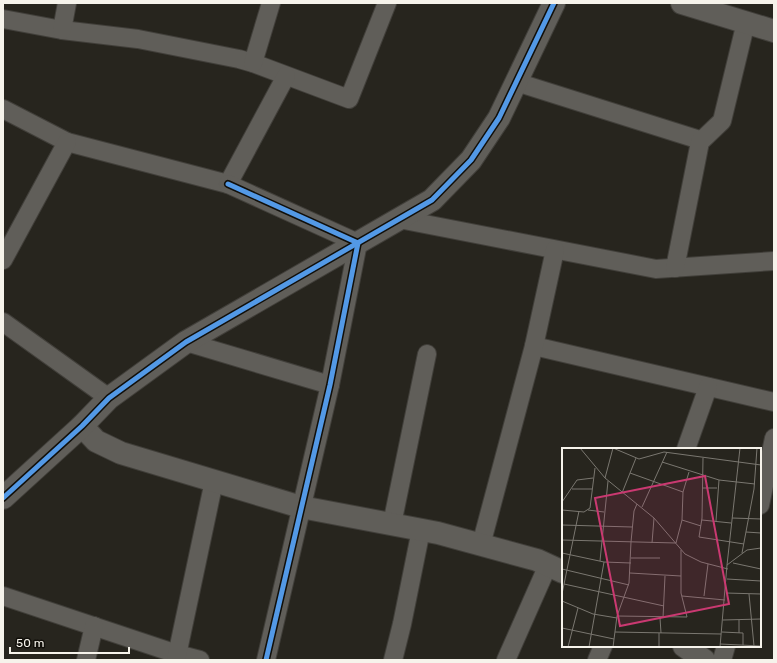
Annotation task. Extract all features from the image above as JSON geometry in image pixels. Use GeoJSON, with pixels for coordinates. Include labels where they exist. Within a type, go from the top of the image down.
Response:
{"type":"FeatureCollection","features":[{"type":"Feature","properties":{"kind":"street"},"geometry":{"type":"LineString","coordinates":[[62,30],[68,3]]}},
{"type":"Feature","properties":{"kind":"street"},"geometry":{"type":"LineString","coordinates":[[253,63],[271,3]]}},
{"type":"Feature","properties":{"kind":"street"},"geometry":{"type":"LineString","coordinates":[[3,19],[62,30],[138,39],[253,63],[349,99],[388,3]]}},
{"type":"Feature","properties":{"kind":"street"},"geometry":{"type":"LineString","coordinates":[[3,498],[82,426],[109,398],[186,342],[432,200],[471,160],[499,118],[554,3]]}},
{"type":"Feature","properties":{"kind":"street"},"geometry":{"type":"LineString","coordinates":[[682,3],[704,6],[774,31]]}},
{"type":"Feature","properties":{"kind":"street"},"geometry":{"type":"LineString","coordinates":[[675,268],[700,140],[722,121],[746,22]]}},
{"type":"Feature","properties":{"kind":"street"},"geometry":{"type":"LineString","coordinates":[[228,184],[286,76]]}},
{"type":"Feature","properties":{"kind":"street"},"geometry":{"type":"LineString","coordinates":[[516,82],[700,140]]}},
{"type":"Feature","properties":{"kind":"street"},"geometry":{"type":"LineString","coordinates":[[3,109],[67,142],[228,184],[358,242]]}},
{"type":"Feature","properties":{"kind":"street"},"geometry":{"type":"LineString","coordinates":[[3,260],[67,142]]}},
{"type":"Feature","properties":{"kind":"street"},"geometry":{"type":"LineString","coordinates":[[399,219],[656,269],[774,261]]}},
{"type":"Feature","properties":{"kind":"street"},"geometry":{"type":"LineString","coordinates":[[266,660],[330,385],[358,242]]}},
{"type":"Feature","properties":{"kind":"street"},"geometry":{"type":"LineString","coordinates":[[481,545],[534,346],[555,250]]}},
{"type":"Feature","properties":{"kind":"street"},"geometry":{"type":"LineString","coordinates":[[3,322],[109,398]]}},
{"type":"Feature","properties":{"kind":"street"},"geometry":{"type":"LineString","coordinates":[[186,342],[330,385]]}},
{"type":"Feature","properties":{"kind":"street"},"geometry":{"type":"LineString","coordinates":[[534,346],[774,402]]}},
{"type":"Feature","properties":{"kind":"street"},"geometry":{"type":"LineString","coordinates":[[392,524],[427,354]]}},
{"type":"Feature","properties":{"kind":"street"},"geometry":{"type":"LineString","coordinates":[[686,448],[708,387]]}},
{"type":"Feature","properties":{"kind":"street"},"geometry":{"type":"LineString","coordinates":[[82,426],[96,440],[121,453],[301,507],[421,530],[537,560],[555,569],[506,660]]}},
{"type":"Feature","properties":{"kind":"street"},"geometry":{"type":"LineString","coordinates":[[761,500],[774,438]]}},
{"type":"Feature","properties":{"kind":"street"},"geometry":{"type":"LineString","coordinates":[[177,657],[214,481]]}},
{"type":"Feature","properties":{"kind":"street"},"geometry":{"type":"LineString","coordinates":[[393,660],[402,624],[421,530]]}},
{"type":"Feature","properties":{"kind":"street"},"geometry":{"type":"LineString","coordinates":[[3,596],[94,626],[177,657],[200,660]]}},
{"type":"Feature","properties":{"kind":"street"},"geometry":{"type":"LineString","coordinates":[[86,660],[94,626]]}},
{"type":"Feature","properties":{"kind":"street"},"geometry":{"type":"LineString","coordinates":[[597,660],[603,647]]}},
{"type":"Feature","properties":{"kind":"street"},"geometry":{"type":"LineString","coordinates":[[685,647],[704,660]]}},
{"type":"Feature","properties":{"kind":"street"},"geometry":{"type":"LineString","coordinates":[[722,660],[726,647]]}},
{"type":"Feature","properties":{"kind":"cycle path"},"geometry":{"type":"LineString","coordinates":[[3,498],[82,426],[109,398],[186,342],[432,200],[471,160],[499,118],[554,3]]}},
{"type":"Feature","properties":{"kind":"cycle path"},"geometry":{"type":"LineString","coordinates":[[228,184],[358,243],[330,385],[266,660]]}}]}
